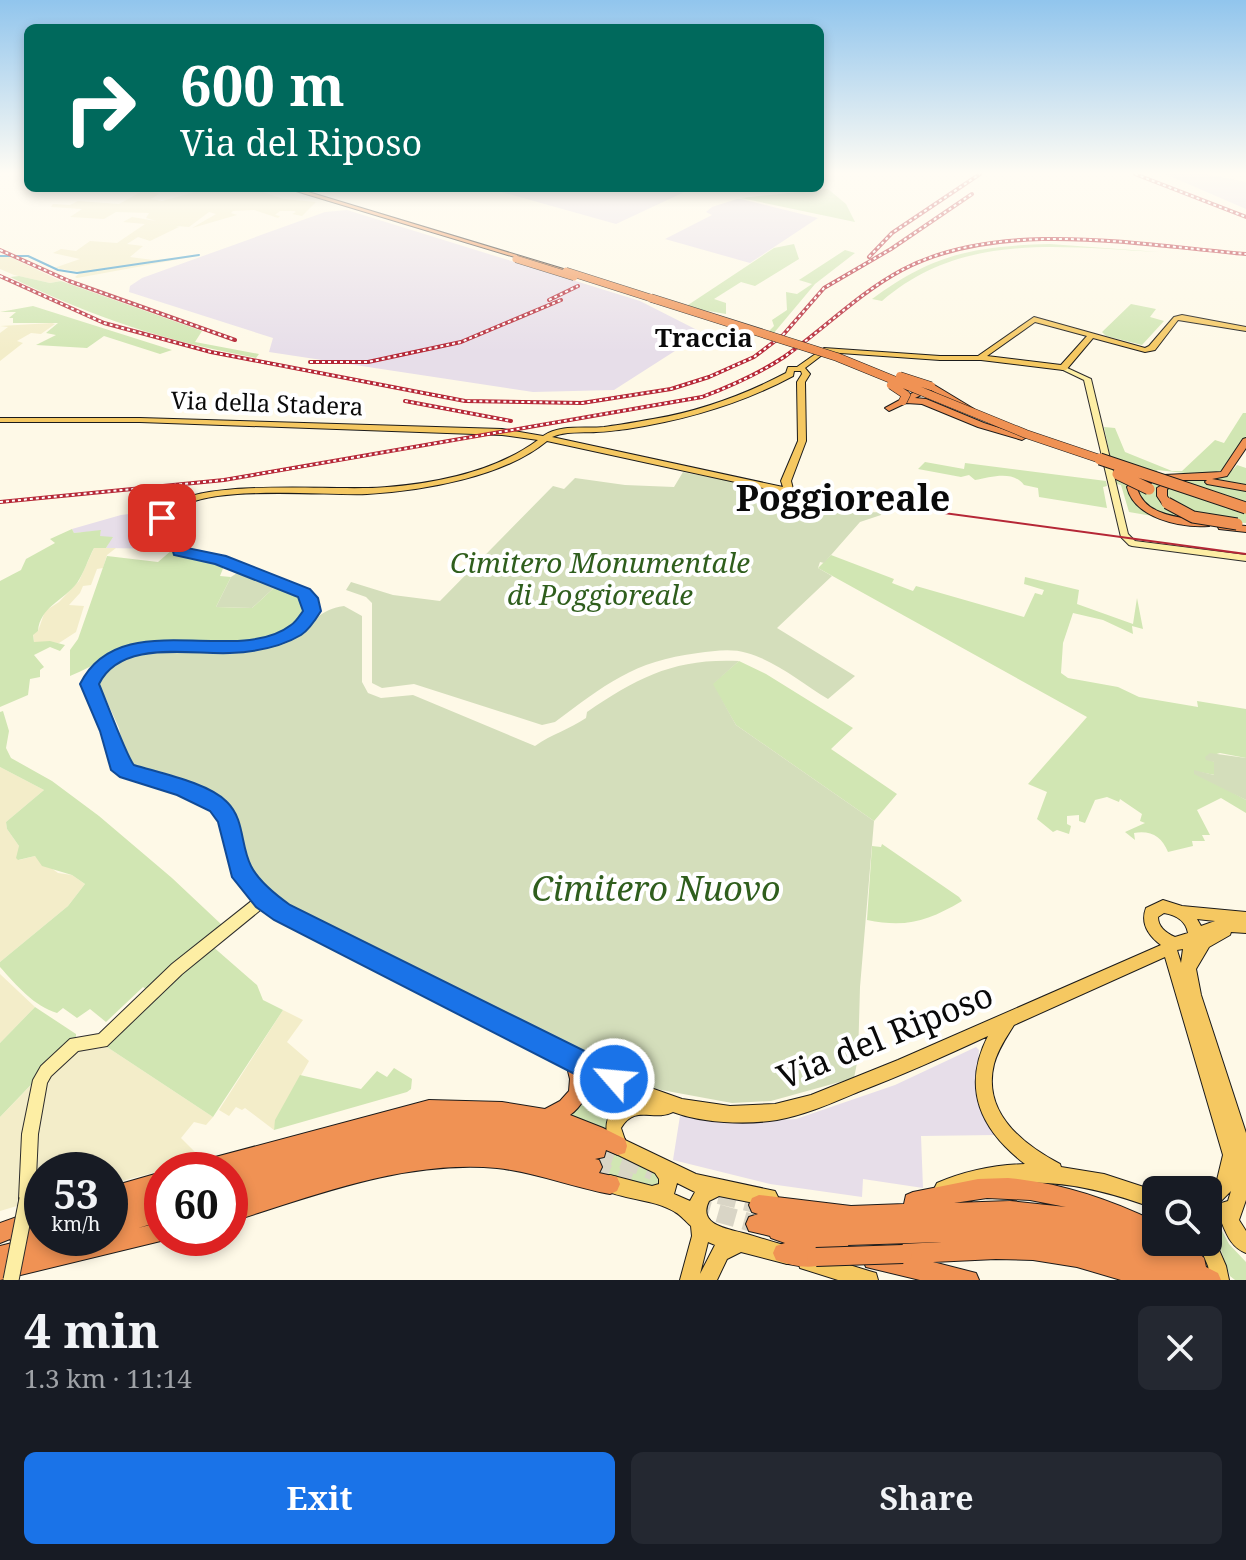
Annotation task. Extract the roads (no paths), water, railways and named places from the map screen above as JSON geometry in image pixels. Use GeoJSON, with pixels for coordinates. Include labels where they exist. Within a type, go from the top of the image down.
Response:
{"type":"FeatureCollection","features":[{"type":"Feature","properties":{"kind":"highway"},"geometry":{"type":"LineString","coordinates":[[430,234],[931,386],[1024,436],[1246,510]]}},
{"type":"Feature","properties":{"kind":"highway"},"geometry":{"type":"LineString","coordinates":[[442,234],[659,298],[683,309]]}},
{"type":"Feature","properties":{"kind":"highway"},"geometry":{"type":"LineString","coordinates":[[597,280],[808,348],[1128,478],[1188,515],[1243,526]]}},
{"type":"Feature","properties":{"kind":"highway"},"geometry":{"type":"LineString","coordinates":[[808,348],[899,389],[906,395],[903,401]]}},
{"type":"Feature","properties":{"kind":"highway"},"geometry":{"type":"LineString","coordinates":[[889,408],[931,386]]}},
{"type":"Feature","properties":{"kind":"highway"},"geometry":{"type":"LineString","coordinates":[[903,401],[919,400],[973,422],[1126,464],[1166,473],[1220,475]]}},
{"type":"Feature","properties":{"kind":"highway"},"geometry":{"type":"LineString","coordinates":[[1243,526],[1165,517],[1138,502],[1132,493],[1134,483],[1149,478],[1202,479],[1220,475],[1228,470],[1246,441]]}},
{"type":"Feature","properties":{"kind":"highway"},"geometry":{"type":"LineString","coordinates":[[1167,503],[1161,490],[1175,481],[1209,481],[1246,488]]}},
{"type":"Feature","properties":{"kind":"highway"},"geometry":{"type":"LineString","coordinates":[[547,1117],[571,1105],[579,1092],[581,1076],[574,1059]]}},
{"type":"Feature","properties":{"kind":"highway"},"geometry":{"type":"LineString","coordinates":[[248,1158],[429,1109],[467,1108],[547,1117],[618,1146]]}},
{"type":"Feature","properties":{"kind":"highway"},"geometry":{"type":"LineString","coordinates":[[248,1172],[397,1131],[432,1124],[467,1122],[533,1130],[595,1158],[503,1142],[433,1141],[398,1147],[248,1188]]}},
{"type":"Feature","properties":{"kind":"highway"},"geometry":{"type":"LineString","coordinates":[[248,1207],[384,1167],[433,1158],[500,1159],[579,1180],[610,1184]]}},
{"type":"Feature","properties":{"kind":"highway"},"geometry":{"type":"LineString","coordinates":[[913,1202],[987,1188],[1036,1192],[1104,1210],[1142,1226]]}},
{"type":"Feature","properties":{"kind":"highway"},"geometry":{"type":"LineString","coordinates":[[760,1218],[1010,1211],[1066,1217],[1124,1235],[1210,1280]]}},
{"type":"Feature","properties":{"kind":"highway"},"geometry":{"type":"LineString","coordinates":[[760,1218],[819,1246],[969,1280]]}},
{"type":"Feature","properties":{"kind":"highway"},"geometry":{"type":"LineString","coordinates":[[760,1218],[841,1235],[994,1230],[1062,1236],[1123,1253],[1179,1280]]}},
{"type":"Feature","properties":{"kind":"highway"},"geometry":{"type":"LineString","coordinates":[[0,1233],[24,1224]]}},
{"type":"Feature","properties":{"kind":"highway"},"geometry":{"type":"LineString","coordinates":[[0,1239],[24,1233]]}},
{"type":"Feature","properties":{"kind":"highway"},"geometry":{"type":"LineString","coordinates":[[0,1271],[144,1236]]}},
{"type":"Feature","properties":{"kind":"highway"},"geometry":{"type":"LineString","coordinates":[[0,1256],[24,1249]]}},
{"type":"Feature","properties":{"kind":"highway"},"geometry":{"type":"LineString","coordinates":[[783,1253],[816,1257],[1021,1249],[1078,1256],[1152,1280]]}},
{"type":"Feature","properties":{"kind":"highway"},"geometry":{"type":"LineString","coordinates":[[1185,1256],[1210,1280]]}},
{"type":"Feature","properties":{"kind":"main road"},"geometry":{"type":"LineString","coordinates":[[1139,348],[1147,346],[1175,313],[1187,311],[1212,321]]}},
{"type":"Feature","properties":{"kind":"main road"},"geometry":{"type":"LineString","coordinates":[[980,358],[1034,319],[1150,349],[1176,318],[1189,316],[1246,329]]}},
{"type":"Feature","properties":{"kind":"main road"},"geometry":{"type":"LineString","coordinates":[[1051,370],[1063,368],[1092,335]]}},
{"type":"Feature","properties":{"kind":"main road"},"geometry":{"type":"LineString","coordinates":[[545,438],[557,432],[608,429],[691,413],[745,397],[788,376],[801,374],[821,353],[941,359],[1078,374]]}},
{"type":"Feature","properties":{"kind":"main road"},"geometry":{"type":"LineString","coordinates":[[941,359],[980,358],[1063,368],[1087,379],[1128,539]]}},
{"type":"Feature","properties":{"kind":"main road","name":"Via della Stadera"},"geometry":{"type":"LineString","coordinates":[[0,423],[533,436],[788,490],[786,481],[802,441],[801,374]]}},
{"type":"Feature","properties":{"kind":"main road","name":"Via del Riposo"},"geometry":{"type":"LineString","coordinates":[[545,438],[537,446],[506,461],[434,483],[384,491],[214,494],[181,504],[162,518],[164,527],[177,536],[180,551],[220,559],[304,593],[309,598],[312,611],[304,624],[280,638],[232,647],[154,646],[122,655],[97,669],[90,677],[89,684],[110,731],[119,764],[127,771],[184,789],[218,805],[228,819],[240,870],[264,899],[282,913],[645,1094],[682,1107],[730,1114],[775,1112],[811,1103],[1171,954]]}},
{"type":"Feature","properties":{"kind":"main road"},"geometry":{"type":"LineString","coordinates":[[1128,539],[1246,552]]}},
{"type":"Feature","properties":{"kind":"main road"},"geometry":{"type":"LineString","coordinates":[[1128,539],[1246,558]]}},
{"type":"Feature","properties":{"kind":"main road"},"geometry":{"type":"LineString","coordinates":[[11,1280],[27,1199],[30,1134],[40,1080],[75,1044],[102,1041],[177,969],[264,899]]}},
{"type":"Feature","properties":{"kind":"main road"},"geometry":{"type":"LineString","coordinates":[[1243,923],[1163,906],[1151,913],[1152,926],[1171,954],[1202,1026],[1246,1160]]}},
{"type":"Feature","properties":{"kind":"main road"},"geometry":{"type":"LineString","coordinates":[[1179,910],[1191,920],[1193,939]]}},
{"type":"Feature","properties":{"kind":"main road"},"geometry":{"type":"LineString","coordinates":[[1171,954],[1207,929],[1243,923]]}},
{"type":"Feature","properties":{"kind":"main road"},"geometry":{"type":"LineString","coordinates":[[1171,954],[1243,923]]}},
{"type":"Feature","properties":{"kind":"main road"},"geometry":{"type":"LineString","coordinates":[[1171,954],[1180,944],[1193,939]]}},
{"type":"Feature","properties":{"kind":"main road"},"geometry":{"type":"LineString","coordinates":[[1171,954],[1240,1187],[1232,1226],[1246,1244]]}},
{"type":"Feature","properties":{"kind":"main road"},"geometry":{"type":"LineString","coordinates":[[1010,1019],[986,1055],[982,1080],[988,1106],[1014,1144],[1034,1161],[1062,1174],[1142,1196]]}},
{"type":"Feature","properties":{"kind":"main road"},"geometry":{"type":"LineString","coordinates":[[682,1107],[628,1106],[618,1116],[613,1128],[618,1146],[695,1183],[722,1190],[808,1203],[861,1207],[913,1202],[960,1181],[983,1176],[1062,1174]]}},
{"type":"Feature","properties":{"kind":"main road"},"geometry":{"type":"LineString","coordinates":[[1222,1188],[1230,1168],[1230,1148]]}},
{"type":"Feature","properties":{"kind":"main road"},"geometry":{"type":"LineString","coordinates":[[653,1194],[663,1193],[668,1187],[668,1176],[659,1167]]}},
{"type":"Feature","properties":{"kind":"main road"},"geometry":{"type":"LineString","coordinates":[[610,1184],[653,1194],[688,1209],[708,1233],[869,1280]]}},
{"type":"Feature","properties":{"kind":"main road"},"geometry":{"type":"LineString","coordinates":[[689,1280],[699,1248],[699,1200],[709,1191],[722,1190]]}},
{"type":"Feature","properties":{"kind":"main road"},"geometry":{"type":"LineString","coordinates":[[707,1280],[720,1252],[742,1242]]}},
{"type":"Feature","properties":{"kind":"main road"},"geometry":{"type":"LineString","coordinates":[[1213,1256],[1220,1280]]}},
{"type":"Feature","properties":{"kind":"waterway"},"geometry":{"type":"LineString","coordinates":[[0,256],[28,256],[58,270],[77,273],[199,255]]}},
{"type":"Feature","properties":{"kind":"tunnel"},"geometry":{"type":"LineString","coordinates":[[597,1150],[653,1171]]}},
{"type":"Feature","properties":{"kind":"tunnel"},"geometry":{"type":"LineString","coordinates":[[592,1167],[630,1182]]}},
{"type":"Feature","properties":{"kind":"tunnel"},"geometry":{"type":"LineString","coordinates":[[719,1195],[759,1205]]}},
{"type":"Feature","properties":{"kind":"tunnel"},"geometry":{"type":"LineString","coordinates":[[692,1206],[756,1224]]}},
{"type":"Feature","properties":{"kind":"tram line"},"geometry":{"type":"LineString","coordinates":[[892,506],[1246,554]]}},
{"type":"Feature","properties":{"kind":"railway"},"geometry":{"type":"LineString","coordinates":[[869,257],[891,234]]}},
{"type":"Feature","properties":{"kind":"railway"},"geometry":{"type":"LineString","coordinates":[[0,276],[104,323],[211,352],[465,401],[582,403],[671,389],[709,377],[754,357],[783,335],[824,288],[913,234]]}},
{"type":"Feature","properties":{"kind":"railway"},"geometry":{"type":"LineString","coordinates":[[0,502],[224,480],[702,397],[784,357],[871,289],[902,270],[941,254],[982,244],[1071,239],[1246,254]]}},
{"type":"Feature","properties":{"kind":"railway"},"geometry":{"type":"LineString","coordinates":[[0,250],[69,281],[235,340]]}},
{"type":"Feature","properties":{"kind":"railway"},"geometry":{"type":"LineString","coordinates":[[549,300],[578,286]]}},
{"type":"Feature","properties":{"kind":"railway"},"geometry":{"type":"LineString","coordinates":[[310,362],[368,362],[461,342],[561,300]]}},
{"type":"Feature","properties":{"kind":"railway"},"geometry":{"type":"LineString","coordinates":[[405,401],[511,421]]}},
{"type":"Feature","properties":{"kind":"district","name":"Traccia"},"geometry":{"type":"Point","coordinates":[704,338]}},
{"type":"Feature","properties":{"kind":"district","name":"Poggioreale"},"geometry":{"type":"Point","coordinates":[843,498]}},
{"type":"Feature","properties":{"kind":"park label","name":"Cimitero Monumentale di Poggioreale"},"geometry":{"type":"Point","coordinates":[600,579]}},
{"type":"Feature","properties":{"kind":"park label","name":"Cimitero Nuovo"},"geometry":{"type":"Point","coordinates":[656,889]}}]}
